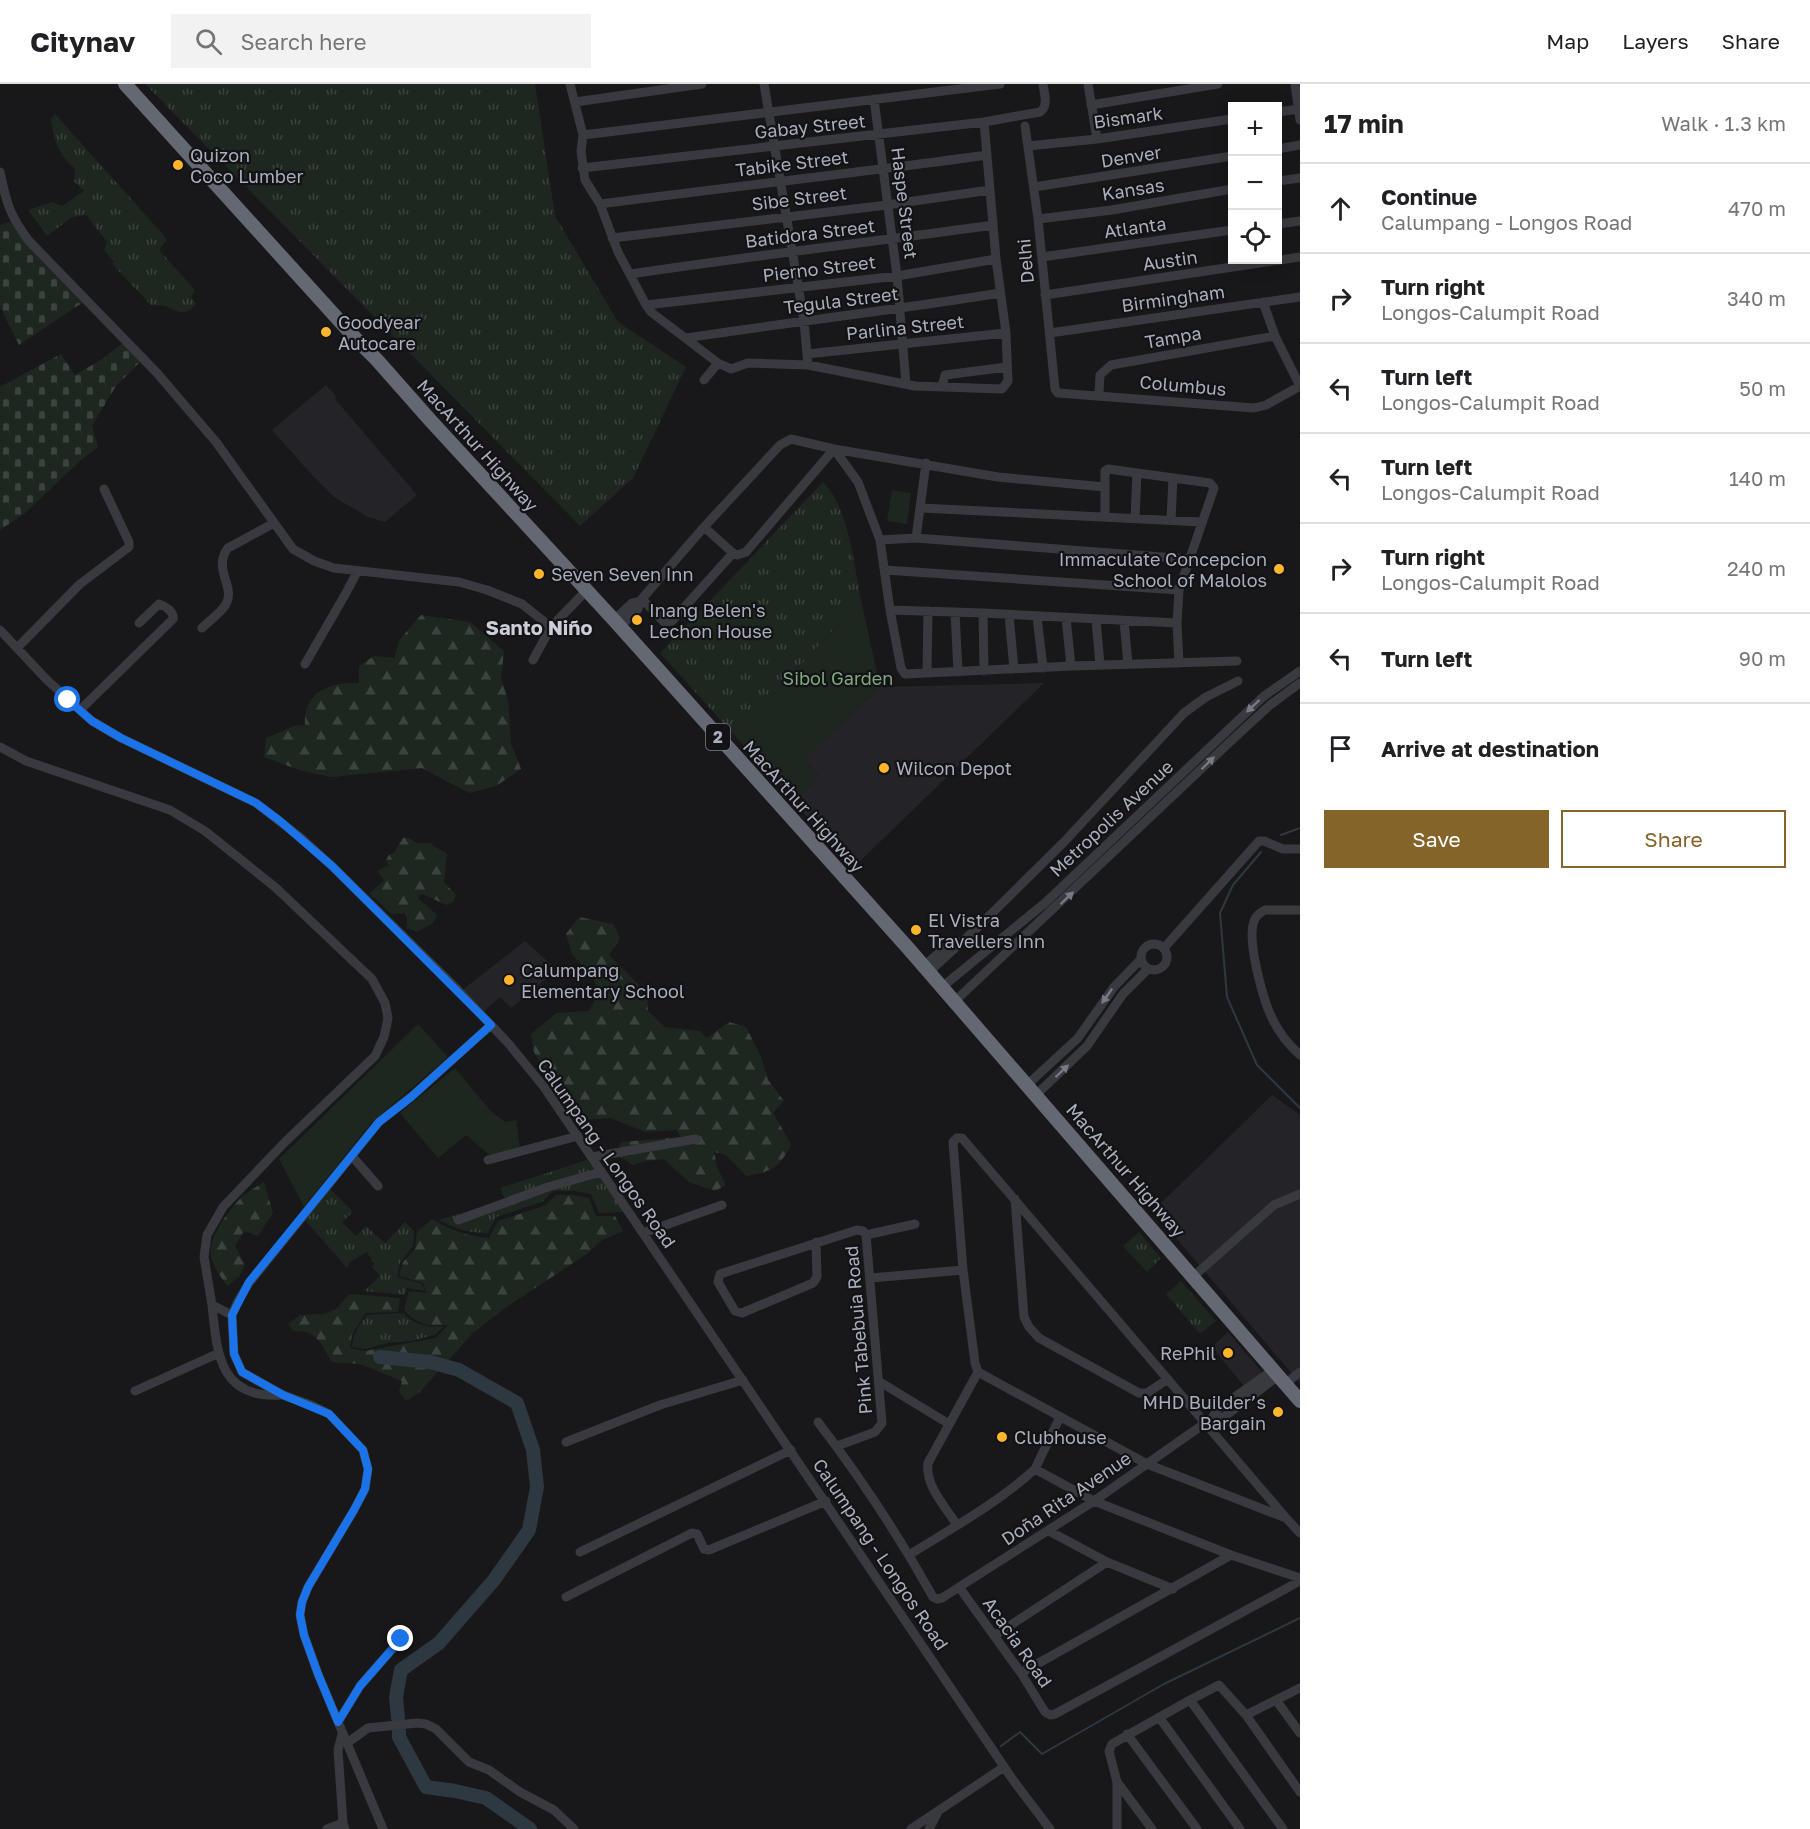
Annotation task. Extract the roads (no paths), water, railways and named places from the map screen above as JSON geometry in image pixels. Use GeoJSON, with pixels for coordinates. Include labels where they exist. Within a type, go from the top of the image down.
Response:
{"type":"FeatureCollection","features":[{"type":"Feature","properties":{"kind":"highway","name":"MacArthur Highway"},"geometry":{"type":"LineString","coordinates":[[125,84],[617,623],[955,1001],[1300,1401]]}},
{"type":"Feature","properties":{"kind":"street"},"geometry":{"type":"LineString","coordinates":[[570,84],[583,135],[582,168],[585,180],[600,204],[618,252],[646,305],[651,312],[718,363],[730,369],[748,363],[808,365],[906,384],[1002,389],[1008,381],[1006,333],[996,259],[984,122]]}},
{"type":"Feature","properties":{"kind":"street"},"geometry":{"type":"LineString","coordinates":[[575,102],[702,84]]}},
{"type":"Feature","properties":{"kind":"street"},"geometry":{"type":"LineString","coordinates":[[764,84],[804,321],[808,365]]}},
{"type":"Feature","properties":{"kind":"street"},"geometry":{"type":"LineString","coordinates":[[583,135],[1000,84]]}},
{"type":"Feature","properties":{"kind":"street","name":"Gabay Street"},"geometry":{"type":"LineString","coordinates":[[582,168],[879,135],[984,122],[1040,112],[1046,105],[1043,84]]}},
{"type":"Feature","properties":{"kind":"street"},"geometry":{"type":"LineString","coordinates":[[1088,84],[1096,139]]}},
{"type":"Feature","properties":{"kind":"street"},"geometry":{"type":"LineString","coordinates":[[1091,105],[1218,84]]}},
{"type":"Feature","properties":{"kind":"street"},"geometry":{"type":"LineString","coordinates":[[1295,84],[1300,120]]}},
{"type":"Feature","properties":{"kind":"street","name":"Haspe Street"},"geometry":{"type":"LineString","coordinates":[[874,99],[897,276],[906,384]]}},
{"type":"Feature","properties":{"kind":"street"},"geometry":{"type":"LineString","coordinates":[[1282,111],[1299,109]]}},
{"type":"Feature","properties":{"kind":"street","name":"Bismark"},"geometry":{"type":"LineString","coordinates":[[1028,146],[1096,139],[1228,120]]}},
{"type":"Feature","properties":{"kind":"street","name":"Delhi"},"geometry":{"type":"LineString","coordinates":[[1025,126],[1038,219],[1055,389],[1058,393]]}},
{"type":"Feature","properties":{"kind":"street"},"geometry":{"type":"LineString","coordinates":[[1282,148],[1300,145]]}},
{"type":"Feature","properties":{"kind":"street","name":"Tabike Street"},"geometry":{"type":"LineString","coordinates":[[600,204],[780,180],[883,170],[987,155]]}},
{"type":"Feature","properties":{"kind":"street","name":"Denver"},"geometry":{"type":"LineString","coordinates":[[1034,187],[1228,157]]}},
{"type":"Feature","properties":{"kind":"street"},"geometry":{"type":"LineString","coordinates":[[0,172],[7,205],[15,223],[29,242],[158,373],[216,442],[293,549],[324,565],[357,572],[459,582],[487,590],[522,604],[551,627]]}},
{"type":"Feature","properties":{"kind":"street"},"geometry":{"type":"LineString","coordinates":[[1282,180],[1300,178]]}},
{"type":"Feature","properties":{"kind":"street","name":"Sibe Street"},"geometry":{"type":"LineString","coordinates":[[612,238],[887,205],[990,190]]}},
{"type":"Feature","properties":{"kind":"street","name":"Kansas"},"geometry":{"type":"LineString","coordinates":[[1038,219],[1112,210],[1228,190]]}},
{"type":"Feature","properties":{"kind":"street"},"geometry":{"type":"LineString","coordinates":[[1282,223],[1300,221]]}},
{"type":"Feature","properties":{"kind":"street","name":"Batidora Street"},"geometry":{"type":"LineString","coordinates":[[630,274],[791,250],[892,240],[993,225]]}},
{"type":"Feature","properties":{"kind":"street","name":"Atlanta"},"geometry":{"type":"LineString","coordinates":[[1042,257],[1228,231]]}},
{"type":"Feature","properties":{"kind":"street","name":"Austin"},"geometry":{"type":"LineString","coordinates":[[1045,295],[1300,257]]}},
{"type":"Feature","properties":{"kind":"street","name":"Pierno Street"},"geometry":{"type":"LineString","coordinates":[[646,305],[897,276],[996,259]]}},
{"type":"Feature","properties":{"kind":"street","name":"Tegula Street"},"geometry":{"type":"LineString","coordinates":[[686,338],[900,310],[1000,293]]}},
{"type":"Feature","properties":{"kind":"street","name":"Birmingham"},"geometry":{"type":"LineString","coordinates":[[1050,333],[1300,297]]}},
{"type":"Feature","properties":{"kind":"street"},"geometry":{"type":"LineString","coordinates":[[1263,302],[1275,336],[1300,386]]}},
{"type":"Feature","properties":{"kind":"street","name":"Parlina Street"},"geometry":{"type":"LineString","coordinates":[[807,354],[1006,333]]}},
{"type":"Feature","properties":{"kind":"street","name":"Tampa"},"geometry":{"type":"LineString","coordinates":[[1099,394],[1100,375],[1111,365],[1275,336]]}},
{"type":"Feature","properties":{"kind":"street"},"geometry":{"type":"LineString","coordinates":[[704,380],[718,363]]}},
{"type":"Feature","properties":{"kind":"street"},"geometry":{"type":"LineString","coordinates":[[942,387],[945,375],[1007,367]]}},
{"type":"Feature","properties":{"kind":"street","name":"Columbus"},"geometry":{"type":"LineString","coordinates":[[1058,393],[1099,394],[1254,408],[1266,405],[1300,386]]}},
{"type":"Feature","properties":{"kind":"street"},"geometry":{"type":"LineString","coordinates":[[617,623],[638,609],[641,600],[704,527],[785,441],[791,439],[834,449],[998,477],[1105,488]]}},
{"type":"Feature","properties":{"kind":"street"},"geometry":{"type":"LineString","coordinates":[[834,449],[858,482],[880,540],[890,610],[902,671],[905,674],[1237,661]]}},
{"type":"Feature","properties":{"kind":"street"},"geometry":{"type":"LineString","coordinates":[[704,527],[733,553],[737,555],[746,552],[834,449]]}},
{"type":"Feature","properties":{"kind":"street"},"geometry":{"type":"LineString","coordinates":[[916,538],[926,463]]}},
{"type":"Feature","properties":{"kind":"street"},"geometry":{"type":"LineString","coordinates":[[1105,517],[1105,471],[1108,469],[1213,485],[1214,488],[1179,590],[1177,623],[1179,663]]}},
{"type":"Feature","properties":{"kind":"street"},"geometry":{"type":"LineString","coordinates":[[1135,518],[1137,473]]}},
{"type":"Feature","properties":{"kind":"street"},"geometry":{"type":"LineString","coordinates":[[1171,520],[1173,478]]}},
{"type":"Feature","properties":{"kind":"street"},"geometry":{"type":"LineString","coordinates":[[17,648],[80,584],[129,547],[129,542],[104,489]]}},
{"type":"Feature","properties":{"kind":"street"},"geometry":{"type":"LineString","coordinates":[[921,508],[1202,522]]}},
{"type":"Feature","properties":{"kind":"street"},"geometry":{"type":"LineString","coordinates":[[202,628],[226,604],[228,598],[221,564],[223,554],[228,548],[274,523]]}},
{"type":"Feature","properties":{"kind":"street"},"geometry":{"type":"LineString","coordinates":[[880,540],[916,538],[1188,559]]}},
{"type":"Feature","properties":{"kind":"street"},"geometry":{"type":"LineString","coordinates":[[641,600],[664,622],[672,621],[733,553]]}},
{"type":"Feature","properties":{"kind":"street"},"geometry":{"type":"LineString","coordinates":[[885,570],[1179,590]]}},
{"type":"Feature","properties":{"kind":"street"},"geometry":{"type":"LineString","coordinates":[[305,664],[357,572]]}},
{"type":"Feature","properties":{"kind":"street"},"geometry":{"type":"LineString","coordinates":[[533,660],[551,627],[586,591]]}},
{"type":"Feature","properties":{"kind":"street"},"geometry":{"type":"LineString","coordinates":[[80,710],[173,619],[172,612],[159,604],[139,623]]}},
{"type":"Feature","properties":{"kind":"street"},"geometry":{"type":"LineString","coordinates":[[890,610],[1177,623]]}},
{"type":"Feature","properties":{"kind":"street"},"geometry":{"type":"LineString","coordinates":[[927,672],[928,611]]}},
{"type":"Feature","properties":{"kind":"street"},"geometry":{"type":"LineString","coordinates":[[956,612],[958,672]]}},
{"type":"Feature","properties":{"kind":"street"},"geometry":{"type":"LineString","coordinates":[[984,613],[984,671]]}},
{"type":"Feature","properties":{"kind":"street"},"geometry":{"type":"LineString","coordinates":[[1009,615],[1014,669]]}},
{"type":"Feature","properties":{"kind":"street"},"geometry":{"type":"LineString","coordinates":[[1037,616],[1043,668]]}},
{"type":"Feature","properties":{"kind":"street"},"geometry":{"type":"LineString","coordinates":[[1066,618],[1071,666]]}},
{"type":"Feature","properties":{"kind":"street"},"geometry":{"type":"LineString","coordinates":[[1096,620],[1101,665]]}},
{"type":"Feature","properties":{"kind":"street"},"geometry":{"type":"LineString","coordinates":[[1124,621],[1128,664]]}},
{"type":"Feature","properties":{"kind":"street","name":"Calumpang - Longos Road"},"geometry":{"type":"LineString","coordinates":[[0,630],[46,680],[92,721],[121,738],[256,803],[280,821],[332,866],[491,1025],[544,1087],[1004,1767],[1050,1829]]}},
{"type":"Feature","properties":{"kind":"street"},"geometry":{"type":"LineString","coordinates":[[926,969],[963,940],[1064,842],[1184,713],[1206,697],[1238,681]]}},
{"type":"Feature","properties":{"kind":"street","name":"Metropolis Avenue"},"geometry":{"type":"LineString","coordinates":[[942,987],[1045,903],[1264,696],[1298,681]]}},
{"type":"Feature","properties":{"kind":"street","name":"Metropolis Avenue"},"geometry":{"type":"LineString","coordinates":[[955,1001],[1239,733],[1298,681]]}},
{"type":"Feature","properties":{"kind":"street"},"geometry":{"type":"LineString","coordinates":[[0,747],[26,761],[170,810],[205,831],[274,887],[372,979],[385,1003],[388,1018],[384,1037],[375,1056],[285,1142],[223,1207],[207,1235],[204,1257],[219,1353],[229,1378],[246,1389],[268,1396],[283,1395]]}},
{"type":"Feature","properties":{"kind":"street"},"geometry":{"type":"LineString","coordinates":[[1164,948],[1259,842],[1263,841],[1283,849],[1300,849]]}},
{"type":"Feature","properties":{"kind":"street"},"geometry":{"type":"LineString","coordinates":[[1300,910],[1265,910],[1255,919],[1252,926],[1256,972],[1263,998],[1274,1024],[1300,1055]]}},
{"type":"Feature","properties":{"kind":"street"},"geometry":{"type":"LineString","coordinates":[[1154,944],[1164,948],[1168,957],[1166,965],[1158,970],[1148,969],[1142,964],[1141,954],[1147,946],[1154,944]]}},
{"type":"Feature","properties":{"kind":"street"},"geometry":{"type":"LineString","coordinates":[[1032,1090],[1078,1038],[1114,987],[1141,959]]}},
{"type":"Feature","properties":{"kind":"street"},"geometry":{"type":"LineString","coordinates":[[1032,1090],[1087,1046],[1124,994],[1148,969]]}},
{"type":"Feature","properties":{"kind":"street"},"geometry":{"type":"LineString","coordinates":[[957,974],[970,987]]}},
{"type":"Feature","properties":{"kind":"street"},"geometry":{"type":"LineString","coordinates":[[383,1829],[318,1674],[304,1635],[300,1615],[308,1587],[365,1489],[368,1469],[363,1450],[329,1414],[283,1395],[242,1372],[234,1354],[232,1315],[249,1282],[379,1122],[411,1097],[491,1025]]}},
{"type":"Feature","properties":{"kind":"street"},"geometry":{"type":"LineString","coordinates":[[1078,1038],[1087,1046]]}},
{"type":"Feature","properties":{"kind":"street"},"geometry":{"type":"LineString","coordinates":[[488,1160],[578,1136]]}},
{"type":"Feature","properties":{"kind":"street"},"geometry":{"type":"LineString","coordinates":[[1286,1518],[1146,1464],[978,1372],[963,1270],[953,1142],[957,1138],[962,1138],[1168,1379],[1209,1421],[1300,1533]]}},
{"type":"Feature","properties":{"kind":"street"},"geometry":{"type":"LineString","coordinates":[[592,1157],[696,1139]]}},
{"type":"Feature","properties":{"kind":"street"},"geometry":{"type":"LineString","coordinates":[[352,1156],[378,1186]]}},
{"type":"Feature","properties":{"kind":"street"},"geometry":{"type":"LineString","coordinates":[[458,1220],[548,1187],[601,1172]]}},
{"type":"Feature","properties":{"kind":"street"},"geometry":{"type":"LineString","coordinates":[[1194,1276],[1274,1205],[1300,1194]]}},
{"type":"Feature","properties":{"kind":"street"},"geometry":{"type":"LineString","coordinates":[[1015,1199],[1024,1317],[1033,1332],[1039,1338],[1139,1393],[1147,1393],[1168,1379]]}},
{"type":"Feature","properties":{"kind":"street"},"geometry":{"type":"LineString","coordinates":[[643,1233],[722,1205]]}},
{"type":"Feature","properties":{"kind":"street"},"geometry":{"type":"LineString","coordinates":[[866,1235],[915,1224]]}},
{"type":"Feature","properties":{"kind":"street","name":"Pink Tabebuia Road"},"geometry":{"type":"LineString","coordinates":[[816,1242],[817,1277],[813,1283],[742,1313],[735,1311],[717,1277],[720,1274],[816,1242],[857,1230],[863,1231],[866,1235],[882,1423],[875,1432],[837,1446]]}},
{"type":"Feature","properties":{"kind":"street"},"geometry":{"type":"LineString","coordinates":[[871,1278],[963,1270]]}},
{"type":"Feature","properties":{"kind":"street"},"geometry":{"type":"LineString","coordinates":[[212,1305],[232,1315]]}},
{"type":"Feature","properties":{"kind":"street"},"geometry":{"type":"LineString","coordinates":[[135,1391],[219,1353]]}},
{"type":"Feature","properties":{"kind":"street"},"geometry":{"type":"LineString","coordinates":[[957,1525],[930,1484],[927,1473],[928,1463],[978,1372]]}},
{"type":"Feature","properties":{"kind":"street","name":"Doña Rita Avenue"},"geometry":{"type":"LineString","coordinates":[[909,1555],[933,1597],[937,1599],[1049,1531],[1209,1421],[1224,1417],[1279,1377],[1300,1372]]}},
{"type":"Feature","properties":{"kind":"street"},"geometry":{"type":"LineString","coordinates":[[566,1442],[660,1405],[743,1380]]}},
{"type":"Feature","properties":{"kind":"street"},"geometry":{"type":"LineString","coordinates":[[880,1382],[949,1424]]}},
{"type":"Feature","properties":{"kind":"street"},"geometry":{"type":"LineString","coordinates":[[818,1422],[837,1446],[909,1555],[1023,1480],[1035,1469],[1060,1417]]}},
{"type":"Feature","properties":{"kind":"street"},"geometry":{"type":"LineString","coordinates":[[580,1552],[791,1450]]}},
{"type":"Feature","properties":{"kind":"street"},"geometry":{"type":"LineString","coordinates":[[1035,1469],[1094,1501],[1231,1555],[1300,1579]]}},
{"type":"Feature","properties":{"kind":"street"},"geometry":{"type":"LineString","coordinates":[[566,1597],[692,1533],[696,1534],[704,1549],[709,1550],[826,1501]]}},
{"type":"Feature","properties":{"kind":"street"},"geometry":{"type":"LineString","coordinates":[[1049,1531],[1107,1562],[1173,1589]]}},
{"type":"Feature","properties":{"kind":"street"},"geometry":{"type":"LineString","coordinates":[[1021,1673],[1231,1555]]}},
{"type":"Feature","properties":{"kind":"street"},"geometry":{"type":"LineString","coordinates":[[994,1636],[1107,1562]]}},
{"type":"Feature","properties":{"kind":"street","name":"Acacia Road"},"geometry":{"type":"LineString","coordinates":[[959,1587],[1021,1673],[1045,1712],[1050,1715],[1300,1579]]}},
{"type":"Feature","properties":{"kind":"street"},"geometry":{"type":"LineString","coordinates":[[338,1722],[360,1686],[401,1639]]}},
{"type":"Feature","properties":{"kind":"street"},"geometry":{"type":"LineString","coordinates":[[1117,1829],[1117,1782],[1109,1751],[1112,1744],[1219,1685],[1246,1715],[1300,1792]]}},
{"type":"Feature","properties":{"kind":"street"},"geometry":{"type":"LineString","coordinates":[[1246,1715],[1300,1688]]}},
{"type":"Feature","properties":{"kind":"street"},"geometry":{"type":"LineString","coordinates":[[1190,1700],[1283,1829]]}},
{"type":"Feature","properties":{"kind":"street"},"geometry":{"type":"LineString","coordinates":[[1276,1700],[1300,1733]]}},
{"type":"Feature","properties":{"kind":"street"},"geometry":{"type":"LineString","coordinates":[[1159,1717],[1240,1829]]}},
{"type":"Feature","properties":{"kind":"street"},"geometry":{"type":"LineString","coordinates":[[327,1829],[344,1826],[338,1750],[345,1738],[368,1728],[417,1723],[436,1729],[469,1762],[489,1770],[520,1792],[554,1810],[574,1829]]}},
{"type":"Feature","properties":{"kind":"street"},"geometry":{"type":"LineString","coordinates":[[1127,1734],[1197,1829]]}},
{"type":"Feature","properties":{"kind":"street"},"geometry":{"type":"LineString","coordinates":[[911,1829],[1004,1767]]}},
{"type":"Feature","properties":{"kind":"street"},"geometry":{"type":"LineString","coordinates":[[1117,1782],[1152,1829]]}},
{"type":"Feature","properties":{"kind":"street"},"geometry":{"type":"LineString","coordinates":[[929,1829],[938,1811]]}},
{"type":"Feature","properties":{"kind":"waterway"},"geometry":{"type":"LineString","coordinates":[[1281,835],[1300,828]]}},
{"type":"Feature","properties":{"kind":"waterway"},"geometry":{"type":"LineString","coordinates":[[1261,852],[1233,885],[1220,913],[1227,997],[1257,1065],[1300,1108]]}},
{"type":"Feature","properties":{"kind":"waterway"},"geometry":{"type":"LineString","coordinates":[[380,1357],[430,1362],[459,1370],[517,1403],[533,1450],[537,1487],[529,1530],[494,1580],[439,1643],[401,1670],[396,1697],[398,1718]]}},
{"type":"Feature","properties":{"kind":"waterway"},"geometry":{"type":"LineString","coordinates":[[1001,1746],[1020,1732],[1042,1754],[1164,1684],[1300,1618]]}},
{"type":"Feature","properties":{"kind":"waterway"},"geometry":{"type":"LineString","coordinates":[[399,1731],[399,1737],[426,1787],[486,1798],[530,1829]]}},
{"type":"Feature","properties":{"kind":"place","name":"Quizon Coco Lumber"},"geometry":{"type":"Point","coordinates":[178,165]}},
{"type":"Feature","properties":{"kind":"place","name":"Goodyear Autocare"},"geometry":{"type":"Point","coordinates":[326,332]}},
{"type":"Feature","properties":{"kind":"place","name":"Immaculate Concepcion School of Malolos"},"geometry":{"type":"Point","coordinates":[1279,569]}},
{"type":"Feature","properties":{"kind":"place","name":"Seven Seven Inn"},"geometry":{"type":"Point","coordinates":[539,574]}},
{"type":"Feature","properties":{"kind":"place","name":"Inang Belen's Lechon House"},"geometry":{"type":"Point","coordinates":[637,620]}},
{"type":"Feature","properties":{"kind":"place","name":"Wilcon Depot"},"geometry":{"type":"Point","coordinates":[884,768]}},
{"type":"Feature","properties":{"kind":"place","name":"El Vistra Travellers Inn"},"geometry":{"type":"Point","coordinates":[916,930]}},
{"type":"Feature","properties":{"kind":"place","name":"Calumpang Elementary School"},"geometry":{"type":"Point","coordinates":[509,980]}},
{"type":"Feature","properties":{"kind":"place","name":"RePhil"},"geometry":{"type":"Point","coordinates":[1228,1353]}},
{"type":"Feature","properties":{"kind":"place","name":"MHD Builder’s Bargain"},"geometry":{"type":"Point","coordinates":[1278,1412]}},
{"type":"Feature","properties":{"kind":"place","name":"Clubhouse"},"geometry":{"type":"Point","coordinates":[1002,1437]}},
{"type":"Feature","properties":{"kind":"district","name":"Santo Niño"},"geometry":{"type":"Point","coordinates":[539,627]}},
{"type":"Feature","properties":{"kind":"park label","name":"Sibol Garden"},"geometry":{"type":"Point","coordinates":[838,678]}}]}
